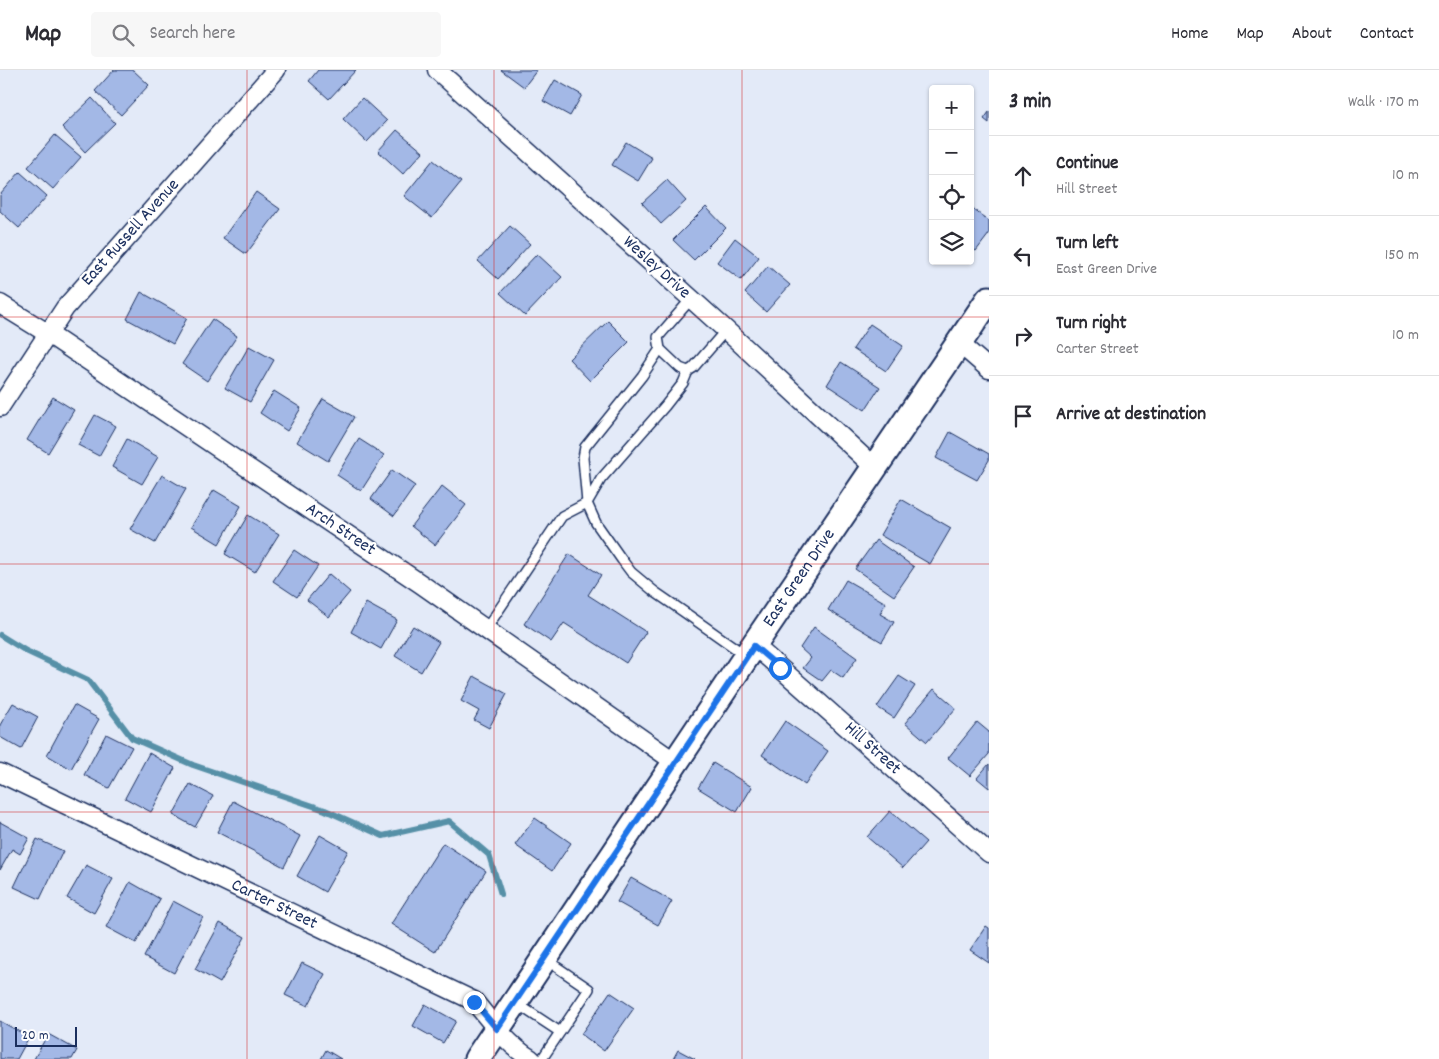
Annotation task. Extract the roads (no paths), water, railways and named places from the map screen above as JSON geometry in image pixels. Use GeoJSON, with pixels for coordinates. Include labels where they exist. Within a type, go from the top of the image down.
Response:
{"type":"FeatureCollection","features":[{"type":"Feature","properties":{"kind":"main road","name":"East Green Drive"},"geometry":{"type":"LineString","coordinates":[[477,1059],[675,762],[989,299]]}},
{"type":"Feature","properties":{"kind":"street","name":"East Russell Avenue"},"geometry":{"type":"LineString","coordinates":[[0,407],[65,308],[276,70]]}},
{"type":"Feature","properties":{"kind":"street","name":"Wesley Drive"},"geometry":{"type":"LineString","coordinates":[[437,70],[726,330],[874,468]]}},
{"type":"Feature","properties":{"kind":"street","name":"Arch Street"},"geometry":{"type":"LineString","coordinates":[[0,304],[47,333],[486,629],[675,762]]}},
{"type":"Feature","properties":{"kind":"street"},"geometry":{"type":"LineString","coordinates":[[959,342],[989,369]]}},
{"type":"Feature","properties":{"kind":"street","name":"Hill Street"},"geometry":{"type":"LineString","coordinates":[[750,651],[989,853]]}},
{"type":"Feature","properties":{"kind":"street","name":"Carter Street"},"geometry":{"type":"LineString","coordinates":[[0,773],[474,1002],[497,1029],[521,1053],[531,1059]]}},
{"type":"Feature","properties":{"kind":"lane"},"geometry":{"type":"LineString","coordinates":[[688,371],[680,368],[660,349],[658,337],[691,299]]}},
{"type":"Feature","properties":{"kind":"lane"},"geometry":{"type":"LineString","coordinates":[[486,629],[562,516],[588,503],[601,479],[666,406],[683,383],[688,371],[693,368],[726,330]]}},
{"type":"Feature","properties":{"kind":"lane"},"geometry":{"type":"LineString","coordinates":[[660,349],[642,376],[585,447],[583,458],[588,503],[596,523],[631,572],[655,592],[750,651]]}},
{"type":"Feature","properties":{"kind":"lane"},"geometry":{"type":"LineString","coordinates":[[542,1059],[589,989],[544,959]]}},
{"type":"Feature","properties":{"kind":"lane"},"geometry":{"type":"LineString","coordinates":[[515,1002],[560,1032]]}},
{"type":"Feature","properties":{"kind":"waterway"},"geometry":{"type":"LineString","coordinates":[[0,635],[26,651],[88,680],[132,738],[193,765],[325,810],[383,836],[449,821],[489,855],[501,894]]}}]}
